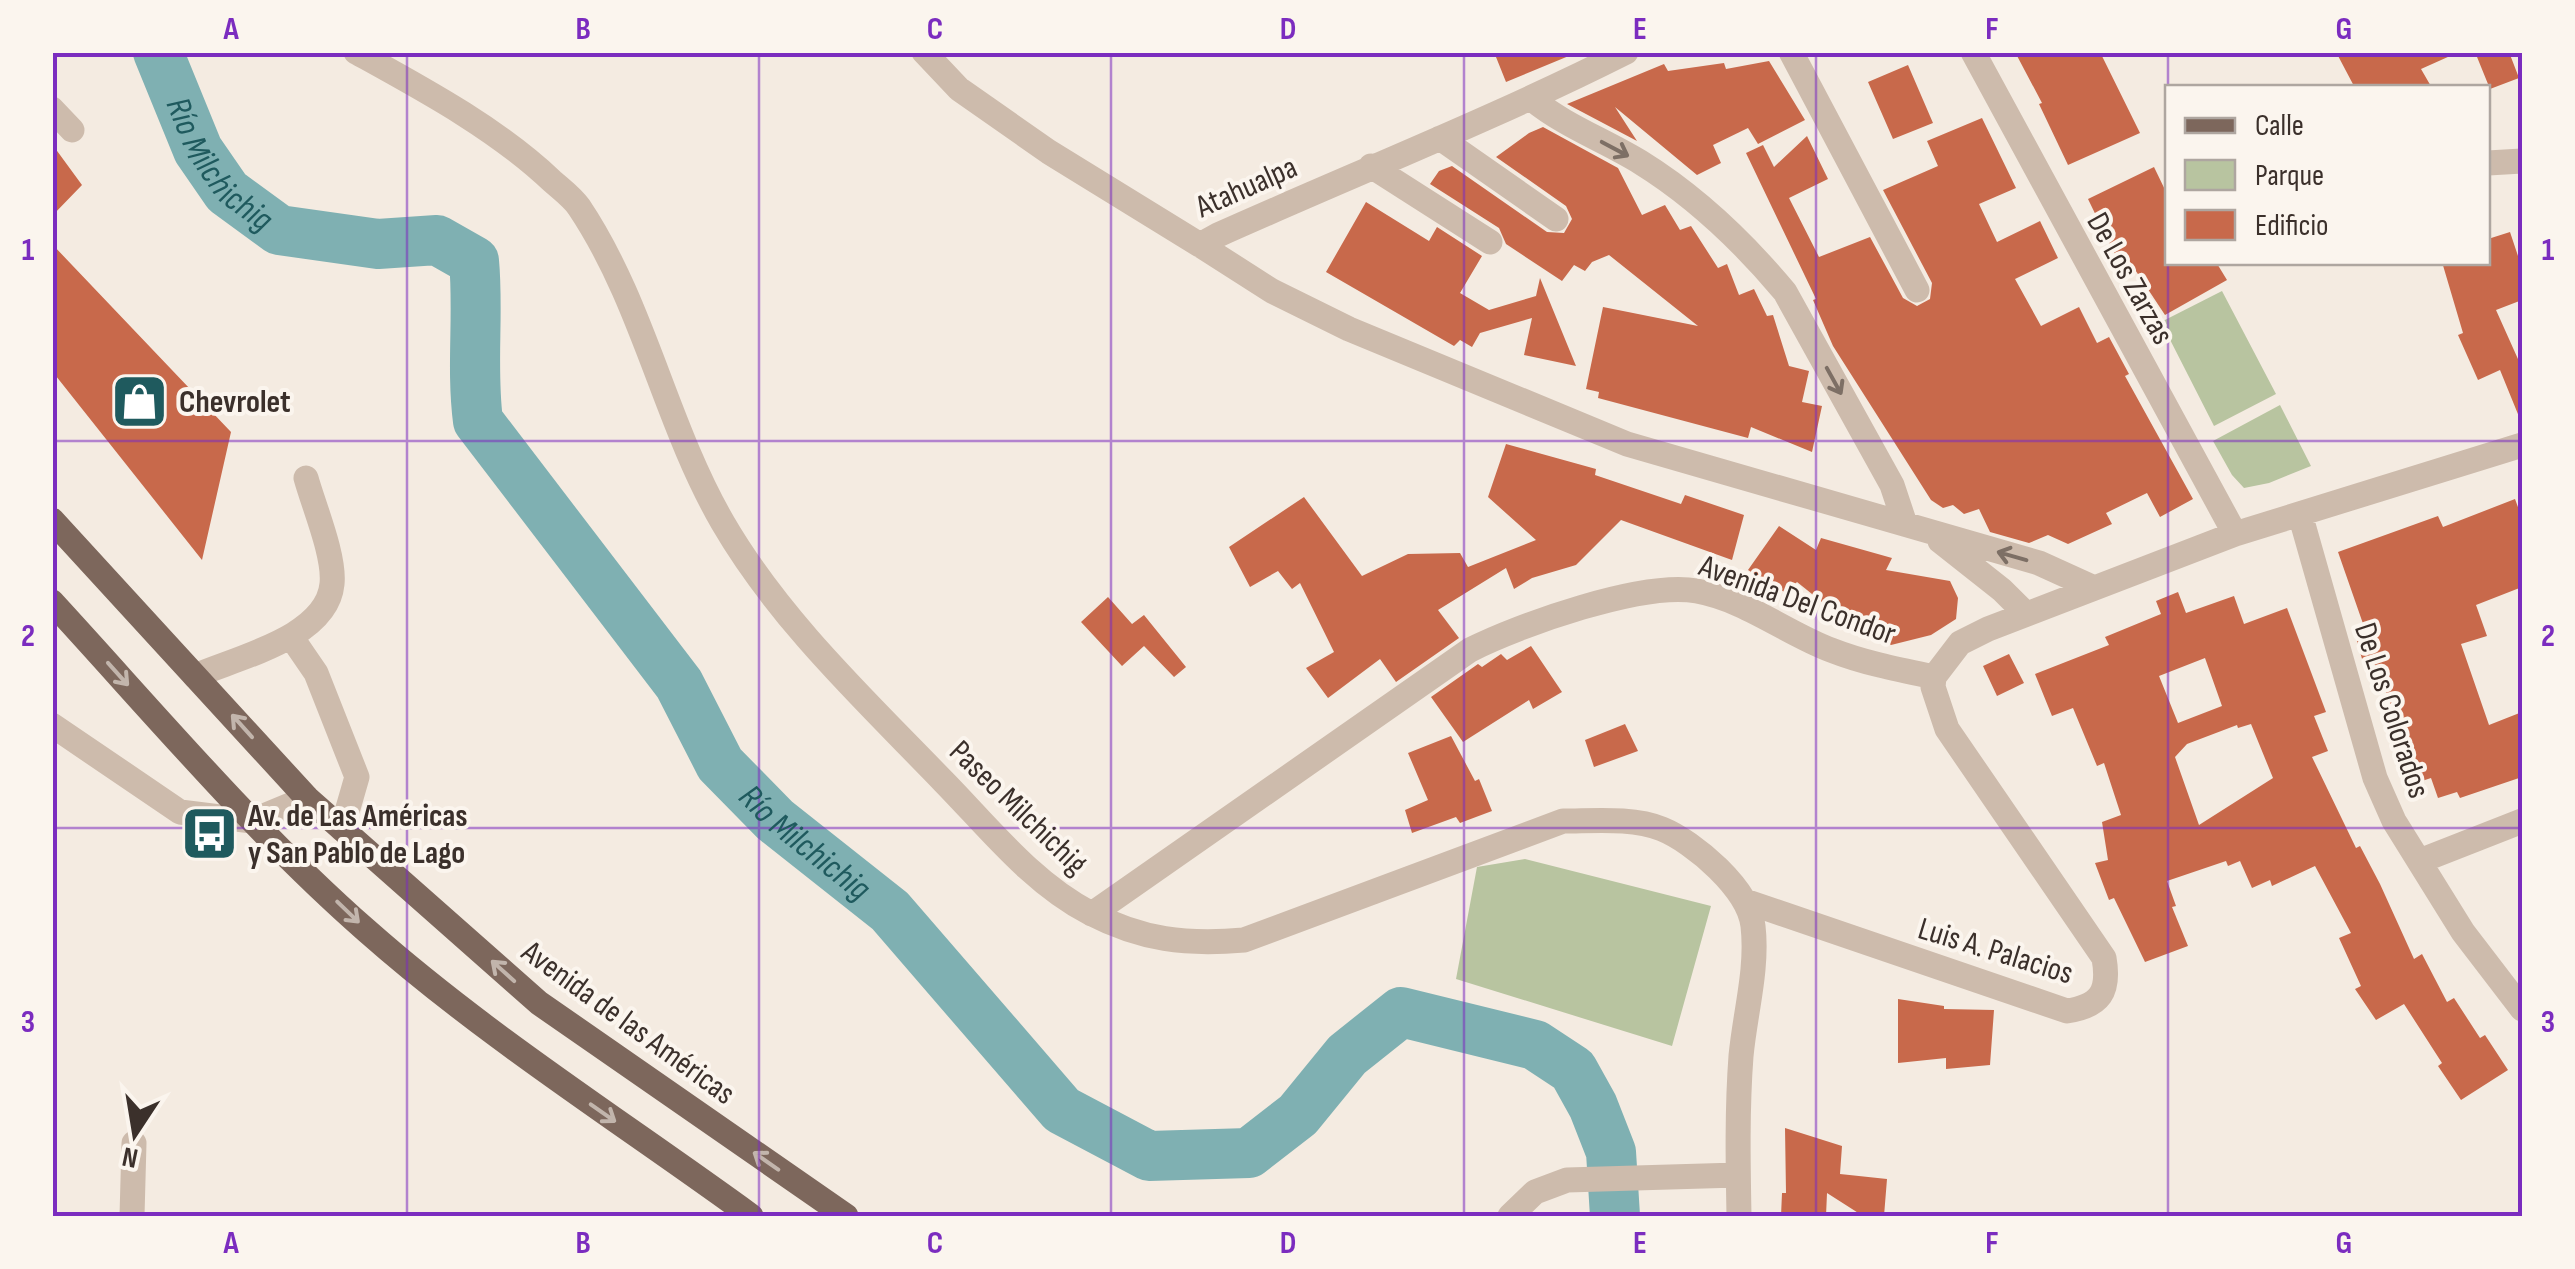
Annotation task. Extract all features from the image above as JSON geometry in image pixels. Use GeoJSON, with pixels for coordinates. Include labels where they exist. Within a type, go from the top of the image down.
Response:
{"type":"FeatureCollection","features":[{"type":"Feature","properties":{"kind":"main road","name":"Avenida de las Américas"},"geometry":{"type":"LineString","coordinates":[[52,520],[308,798],[539,1003],[846,1216]]}},
{"type":"Feature","properties":{"kind":"main road"},"geometry":{"type":"LineString","coordinates":[[52,602],[252,820],[367,930],[510,1048],[750,1216]]}},
{"type":"Feature","properties":{"kind":"street","name":"Paseo Milchichig"},"geometry":{"type":"LineString","coordinates":[[356,52],[465,116],[532,162],[577,204],[648,346],[688,454],[724,524],[772,597],[864,700],[1048,888],[1092,914],[1160,938],[1194,944],[1244,940],[1562,820],[1616,821],[1660,828],[1700,852],[1745,901]]}},
{"type":"Feature","properties":{"kind":"street","name":"Atahualpa"},"geometry":{"type":"LineString","coordinates":[[924,52],[960,89],[1050,152],[1200,245],[1372,166],[1532,99],[1626,52]]}},
{"type":"Feature","properties":{"kind":"street"},"geometry":{"type":"LineString","coordinates":[[1791,52],[1917,290]]}},
{"type":"Feature","properties":{"kind":"street","name":"De Los Zarzas"},"geometry":{"type":"LineString","coordinates":[[1973,52],[2235,534]]}},
{"type":"Feature","properties":{"kind":"street"},"geometry":{"type":"LineString","coordinates":[[1532,99],[1556,119],[1642,163],[1725,227],[1762,264],[1785,292],[1916,528],[2002,590],[2026,614]]}},
{"type":"Feature","properties":{"kind":"street"},"geometry":{"type":"LineString","coordinates":[[52,108],[72,130]]}},
{"type":"Feature","properties":{"kind":"street"},"geometry":{"type":"LineString","coordinates":[[1440,138],[1556,220]]}},
{"type":"Feature","properties":{"kind":"street"},"geometry":{"type":"LineString","coordinates":[[2490,163],[2522,161]]}},
{"type":"Feature","properties":{"kind":"street"},"geometry":{"type":"LineString","coordinates":[[1372,166],[1490,242]]}},
{"type":"Feature","properties":{"kind":"street"},"geometry":{"type":"LineString","coordinates":[[1200,245],[1272,291],[1349,328],[1627,444],[2039,563],[2094,588]]}},
{"type":"Feature","properties":{"kind":"street"},"geometry":{"type":"LineString","coordinates":[[1934,677],[1960,642],[2026,614],[2235,534],[2522,444]]}},
{"type":"Feature","properties":{"kind":"street"},"geometry":{"type":"LineString","coordinates":[[196,676],[292,638],[326,602],[332,584],[330,563],[306,478]]}},
{"type":"Feature","properties":{"kind":"street","name":"De Los Colorados"},"geometry":{"type":"LineString","coordinates":[[2300,514],[2375,778],[2394,820],[2463,932],[2522,1009]]}},
{"type":"Feature","properties":{"kind":"street","name":"Avenida Del Condor"},"geometry":{"type":"LineString","coordinates":[[1092,914],[1470,650],[1503,633],[1624,597],[1658,589],[1698,591],[1750,609],[1829,649],[1934,677]]}},
{"type":"Feature","properties":{"kind":"street"},"geometry":{"type":"LineString","coordinates":[[292,638],[316,673],[357,777],[342,828]]}},
{"type":"Feature","properties":{"kind":"street","name":"Luis A. Palacios"},"geometry":{"type":"LineString","coordinates":[[1745,901],[2067,1012],[2087,1008],[2099,999],[2107,976],[2104,958],[1947,729],[1933,687],[1934,677]]}},
{"type":"Feature","properties":{"kind":"street"},"geometry":{"type":"LineString","coordinates":[[52,725],[180,812],[252,820],[308,798]]}},
{"type":"Feature","properties":{"kind":"street"},"geometry":{"type":"LineString","coordinates":[[2420,861],[2522,821]]}},
{"type":"Feature","properties":{"kind":"street"},"geometry":{"type":"LineString","coordinates":[[1739,1216],[1741,1054],[1754,924],[1745,901]]}},
{"type":"Feature","properties":{"kind":"street"},"geometry":{"type":"LineString","coordinates":[[132,1216],[134,1142]]}},
{"type":"Feature","properties":{"kind":"street"},"geometry":{"type":"LineString","coordinates":[[1510,1216],[1536,1192],[1567,1180],[1738,1175]]}},
{"type":"Feature","properties":{"kind":"green space"},"geometry":{"type":"Polygon","coordinates":[[[2222,291],[2276,394],[2214,426],[2161,322],[2222,291]]]}},
{"type":"Feature","properties":{"kind":"green space"},"geometry":{"type":"Polygon","coordinates":[[[2280,405],[2311,466],[2269,483],[2244,488],[2213,441],[2280,405]]]}},
{"type":"Feature","properties":{"kind":"green space"},"geometry":{"type":"Polygon","coordinates":[[[1525,859],[1711,906],[1672,1046],[1456,979],[1477,867],[1525,859]]]}},
{"type":"Feature","properties":{"kind":"building"},"geometry":{"type":"Polygon","coordinates":[[[1494,52],[1576,52],[1576,53],[1506,82],[1494,52]]]}},
{"type":"Feature","properties":{"kind":"building"},"geometry":{"type":"Polygon","coordinates":[[[2015,52],[2100,52],[2140,133],[2068,165],[2015,52]]]}},
{"type":"Feature","properties":{"kind":"building"},"geometry":{"type":"Polygon","coordinates":[[[2336,52],[2459,52],[2421,69],[2430,85],[2353,85],[2336,52]]]}},
{"type":"Feature","properties":{"kind":"building"},"geometry":{"type":"Polygon","coordinates":[[[2475,52],[2509,52],[2519,78],[2490,89],[2475,52]]]}},
{"type":"Feature","properties":{"kind":"building"},"geometry":{"type":"Polygon","coordinates":[[[1769,61],[1805,120],[1758,144],[1748,128],[1713,145],[1721,163],[1697,175],[1615,107],[1637,141],[1567,104],[1664,64],[1668,71],[1724,63],[1726,69],[1769,61]]]}},
{"type":"Feature","properties":{"kind":"building"},"geometry":{"type":"Polygon","coordinates":[[[1908,65],[1933,123],[1893,139],[1868,82],[1908,65]]]}},
{"type":"Feature","properties":{"kind":"building"},"geometry":{"type":"Polygon","coordinates":[[[1982,118],[2016,188],[1979,204],[1997,242],[2040,221],[2058,258],[2015,279],[2041,326],[2079,307],[2097,343],[2109,337],[2129,374],[2125,376],[2193,499],[2160,517],[2147,493],[2106,513],[2112,524],[2068,544],[2048,535],[2029,543],[1990,532],[1979,509],[1964,514],[1953,505],[1943,508],[1931,500],[1833,346],[1813,300],[1816,299],[1746,153],[1763,145],[1774,167],[1807,136],[1828,179],[1789,198],[1819,257],[1870,237],[1903,298],[1917,306],[1930,299],[1932,283],[1883,190],[1938,166],[1927,141],[1982,118]]]}},
{"type":"Feature","properties":{"kind":"building"},"geometry":{"type":"Polygon","coordinates":[[[1543,127],[1618,168],[1642,215],[1665,205],[1680,230],[1691,226],[1718,268],[1727,264],[1739,295],[1754,289],[1767,316],[1773,315],[1789,366],[1809,371],[1802,402],[1822,406],[1812,452],[1751,427],[1748,438],[1598,398],[1599,392],[1586,389],[1603,307],[1698,326],[1609,255],[1592,262],[1585,271],[1574,265],[1562,281],[1506,244],[1499,228],[1430,184],[1439,171],[1452,166],[1547,232],[1564,233],[1572,219],[1566,206],[1496,157],[1543,127]]]}},
{"type":"Feature","properties":{"kind":"building"},"geometry":{"type":"Polygon","coordinates":[[[52,144],[82,185],[52,216],[52,144]]]}},
{"type":"Feature","properties":{"kind":"building"},"geometry":{"type":"Polygon","coordinates":[[[2154,167],[2165,190],[2165,265],[2218,265],[2227,280],[2165,315],[2126,256],[2118,261],[2088,199],[2154,167]]]}},
{"type":"Feature","properties":{"kind":"building"},"geometry":{"type":"Polygon","coordinates":[[[1366,202],[1429,241],[1437,227],[1482,256],[1460,293],[1489,310],[1536,296],[1540,278],[1576,366],[1524,355],[1532,318],[1480,333],[1472,347],[1460,340],[1454,346],[1326,272],[1366,202]]]}},
{"type":"Feature","properties":{"kind":"building"},"geometry":{"type":"Polygon","coordinates":[[[2510,232],[2522,268],[2522,300],[2496,310],[2522,368],[2522,424],[2500,370],[2478,380],[2458,335],[2463,333],[2443,265],[2490,265],[2490,238],[2510,232]]]}},
{"type":"Feature","properties":{"kind":"building","name":"Chevrolet"},"geometry":{"type":"Polygon","coordinates":[[[52,244],[231,432],[202,560],[52,371],[52,244]]]}},
{"type":"Feature","properties":{"kind":"building"},"geometry":{"type":"Polygon","coordinates":[[[1506,444],[1596,469],[1595,475],[1681,504],[1685,495],[1744,515],[1732,560],[1621,520],[1576,565],[1532,578],[1514,589],[1506,568],[1438,610],[1459,638],[1396,682],[1380,659],[1328,698],[1306,668],[1334,652],[1300,583],[1292,589],[1278,571],[1250,587],[1229,547],[1304,497],[1362,576],[1408,554],[1460,553],[1468,567],[1536,540],[1488,497],[1506,444]]]}},
{"type":"Feature","properties":{"kind":"building"},"geometry":{"type":"Polygon","coordinates":[[[2515,499],[2522,518],[2522,587],[2476,605],[2487,636],[2461,644],[2489,725],[2522,712],[2522,777],[2460,798],[2457,792],[2438,798],[2431,778],[2422,781],[2374,663],[2364,666],[2357,641],[2368,638],[2338,552],[2438,516],[2443,527],[2515,499]]]}},
{"type":"Feature","properties":{"kind":"building"},"geometry":{"type":"Polygon","coordinates":[[[1779,526],[1816,550],[1821,538],[1892,558],[1886,570],[1950,581],[1958,598],[1956,619],[1931,635],[1891,645],[1861,622],[1857,630],[1797,582],[1786,593],[1748,570],[1779,526]]]}},
{"type":"Feature","properties":{"kind":"building"},"geometry":{"type":"Polygon","coordinates":[[[2178,592],[2186,613],[2234,596],[2244,624],[2287,608],[2326,712],[2314,716],[2328,751],[2312,757],[2356,848],[2360,846],[2380,884],[2414,959],[2422,954],[2447,1002],[2454,998],[2480,1038],[2485,1035],[2508,1070],[2461,1100],[2404,1004],[2376,1020],[2355,989],[2361,986],[2339,938],[2351,933],[2315,866],[2272,886],[2270,880],[2252,888],[2240,861],[2228,866],[2226,861],[2167,881],[2176,906],[2172,907],[2188,946],[2145,962],[2114,898],[2109,900],[2095,863],[2108,860],[2102,822],[2121,815],[2104,763],[2097,766],[2073,708],[2052,716],[2035,674],[2109,645],[2105,637],[2161,614],[2156,601],[2178,592]],[[2205,658],[2159,676],[2178,723],[2222,706],[2205,658]],[[2251,724],[2238,728],[2237,725],[2187,744],[2175,757],[2199,825],[2273,778],[2251,724]]]}},
{"type":"Feature","properties":{"kind":"building"},"geometry":{"type":"Polygon","coordinates":[[[1108,597],[1132,624],[1144,615],[1186,667],[1174,677],[1144,646],[1122,666],[1081,622],[1108,597]]]}},
{"type":"Feature","properties":{"kind":"building"},"geometry":{"type":"Polygon","coordinates":[[[1531,646],[1562,692],[1533,709],[1529,700],[1463,742],[1431,697],[1478,664],[1482,667],[1501,654],[1507,660],[1531,646]]]}},
{"type":"Feature","properties":{"kind":"building"},"geometry":{"type":"Polygon","coordinates":[[[2009,654],[2024,683],[1997,696],[1983,666],[2009,654]]]}},
{"type":"Feature","properties":{"kind":"building"},"geometry":{"type":"Polygon","coordinates":[[[1625,724],[1638,751],[1594,767],[1585,740],[1625,724]]]}},
{"type":"Feature","properties":{"kind":"building"},"geometry":{"type":"Polygon","coordinates":[[[1451,736],[1475,781],[1479,779],[1492,811],[1460,823],[1456,817],[1412,833],[1405,810],[1428,800],[1408,753],[1451,736]]]}},
{"type":"Feature","properties":{"kind":"building"},"geometry":{"type":"Polygon","coordinates":[[[1898,999],[1944,1009],[1994,1010],[1990,1065],[1946,1069],[1946,1058],[1898,1063],[1898,999]]]}},
{"type":"Feature","properties":{"kind":"building"},"geometry":{"type":"Polygon","coordinates":[[[1785,1128],[1842,1146],[1840,1174],[1887,1179],[1884,1216],[1863,1216],[1827,1193],[1826,1216],[1781,1216],[1782,1193],[1786,1193],[1785,1128]]]}},
{"type":"Feature","properties":{"kind":"waterway","name":"Río Milchichig"},"geometry":{"type":"LineString","coordinates":[[158,52],[198,150],[227,192],[279,230],[378,244],[437,240],[474,261],[478,421],[679,684],[720,764],[775,820],[890,911],[1062,1110],[1149,1156],[1249,1153],[1298,1115],[1347,1055],[1401,1012],[1535,1045],[1573,1070],[1593,1106],[1611,1152],[1615,1216]]}},
{"type":"Feature","properties":{"kind":"place","name":"Chevrolet"},"geometry":{"type":"Point","coordinates":[140,401]}},
{"type":"Feature","properties":{"kind":"place","name":"Av. de Las Américas y San Pablo de Lago"},"geometry":{"type":"Point","coordinates":[209,833]}}]}
